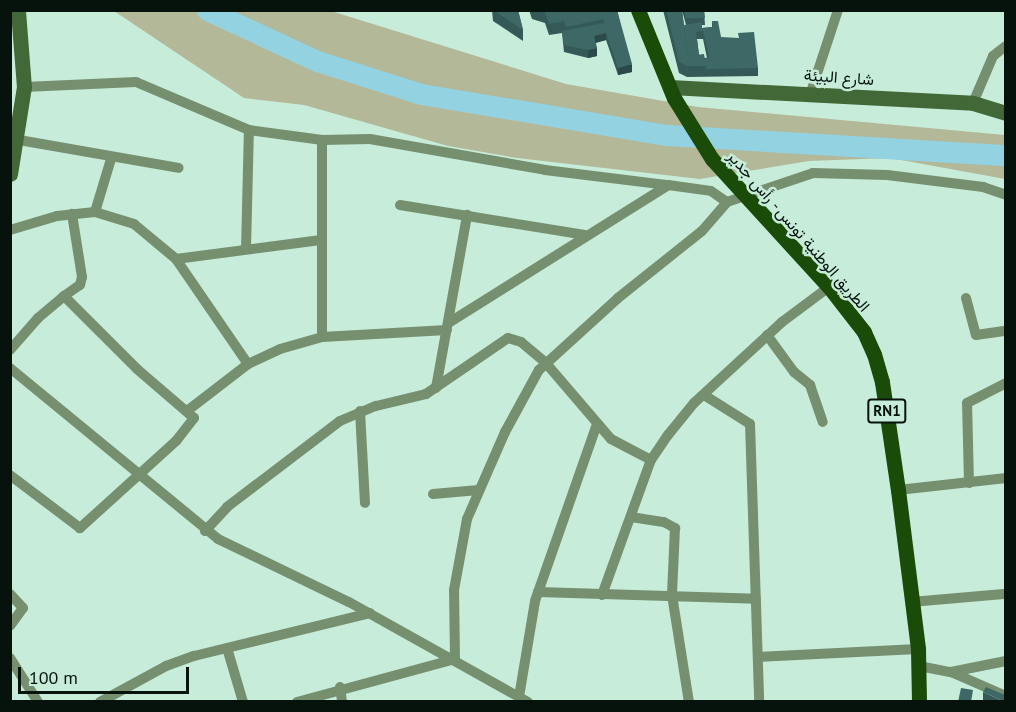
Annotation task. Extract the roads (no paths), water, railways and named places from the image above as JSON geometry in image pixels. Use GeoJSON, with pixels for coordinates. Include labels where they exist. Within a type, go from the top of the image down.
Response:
{"type":"FeatureCollection","features":[{"type":"Feature","properties":{"kind":"main road","name":"الطريق الوطنية تونس - رأس جدير"},"geometry":{"type":"LineString","coordinates":[[642,15],[672,93],[725,174],[829,287],[864,332],[874,354],[882,382],[898,490],[918,649],[920,702]]}},
{"type":"Feature","properties":{"kind":"street"},"geometry":{"type":"LineString","coordinates":[[811,93],[838,10]]}},
{"type":"Feature","properties":{"kind":"street"},"geometry":{"type":"LineString","coordinates":[[10,174],[19,140],[16,118],[24,87],[16,65],[16,11]]}},
{"type":"Feature","properties":{"kind":"street"},"geometry":{"type":"LineString","coordinates":[[973,103],[993,56],[1005,46]]}},
{"type":"Feature","properties":{"kind":"street"},"geometry":{"type":"LineString","coordinates":[[24,87],[136,82],[249,130],[322,140],[370,139],[545,170],[711,191],[727,202]]}},
{"type":"Feature","properties":{"kind":"street","name":"شارع البيئة"},"geometry":{"type":"LineString","coordinates":[[672,93],[811,93],[973,103],[1005,113]]}},
{"type":"Feature","properties":{"kind":"street"},"geometry":{"type":"LineString","coordinates":[[246,249],[249,130]]}},
{"type":"Feature","properties":{"kind":"street"},"geometry":{"type":"LineString","coordinates":[[19,140],[111,159],[178,168]]}},
{"type":"Feature","properties":{"kind":"street"},"geometry":{"type":"LineString","coordinates":[[322,140],[322,337]]}},
{"type":"Feature","properties":{"kind":"street"},"geometry":{"type":"LineString","coordinates":[[95,212],[111,159]]}},
{"type":"Feature","properties":{"kind":"street"},"geometry":{"type":"LineString","coordinates":[[455,659],[457,563],[479,490],[505,432],[545,362],[702,231],[727,202],[745,197],[778,182],[813,173],[887,175],[983,187],[1005,195]]}},
{"type":"Feature","properties":{"kind":"street"},"geometry":{"type":"LineString","coordinates":[[187,411],[248,364],[280,349],[322,337],[448,326],[585,235],[668,185]]}},
{"type":"Feature","properties":{"kind":"street"},"geometry":{"type":"LineString","coordinates":[[400,205],[585,235]]}},
{"type":"Feature","properties":{"kind":"street"},"geometry":{"type":"LineString","coordinates":[[10,230],[72,214],[95,212],[134,224],[176,259],[248,364]]}},
{"type":"Feature","properties":{"kind":"street"},"geometry":{"type":"LineString","coordinates":[[10,350],[64,296],[80,285],[82,277],[72,214]]}},
{"type":"Feature","properties":{"kind":"street"},"geometry":{"type":"LineString","coordinates":[[436,388],[467,215]]}},
{"type":"Feature","properties":{"kind":"street"},"geometry":{"type":"LineString","coordinates":[[176,259],[321,240]]}},
{"type":"Feature","properties":{"kind":"street"},"geometry":{"type":"LineString","coordinates":[[602,595],[651,460],[680,419],[767,335],[829,287]]}},
{"type":"Feature","properties":{"kind":"street"},"geometry":{"type":"LineString","coordinates":[[10,475],[66,521],[80,528],[98,516],[140,471],[191,426],[194,416],[137,369],[64,296]]}},
{"type":"Feature","properties":{"kind":"street"},"geometry":{"type":"LineString","coordinates":[[966,298],[976,335],[1005,331]]}},
{"type":"Feature","properties":{"kind":"street"},"geometry":{"type":"LineString","coordinates":[[767,335],[794,372],[810,385],[823,422]]}},
{"type":"Feature","properties":{"kind":"street"},"geometry":{"type":"LineString","coordinates":[[205,531],[272,472],[340,421],[360,411],[413,399],[436,388],[508,338],[521,342],[545,362],[611,439],[651,460]]}},
{"type":"Feature","properties":{"kind":"street"},"geometry":{"type":"LineString","coordinates":[[10,368],[140,471],[205,531],[370,613],[524,699],[538,592],[597,424]]}},
{"type":"Feature","properties":{"kind":"street"},"geometry":{"type":"LineString","coordinates":[[969,483],[967,403],[1005,383]]}},
{"type":"Feature","properties":{"kind":"street"},"geometry":{"type":"LineString","coordinates":[[704,395],[750,424],[759,702]]}},
{"type":"Feature","properties":{"kind":"street"},"geometry":{"type":"LineString","coordinates":[[360,411],[365,503]]}},
{"type":"Feature","properties":{"kind":"street"},"geometry":{"type":"LineString","coordinates":[[898,490],[1005,478]]}},
{"type":"Feature","properties":{"kind":"street"},"geometry":{"type":"LineString","coordinates":[[434,494],[479,490]]}},
{"type":"Feature","properties":{"kind":"street"},"geometry":{"type":"LineString","coordinates":[[631,517],[664,522],[675,528],[672,596],[689,702]]}},
{"type":"Feature","properties":{"kind":"street"},"geometry":{"type":"LineString","coordinates":[[538,592],[756,599]]}},
{"type":"Feature","properties":{"kind":"street"},"geometry":{"type":"LineString","coordinates":[[10,594],[23,608],[10,626]]}},
{"type":"Feature","properties":{"kind":"street"},"geometry":{"type":"LineString","coordinates":[[912,602],[1004,594]]}},
{"type":"Feature","properties":{"kind":"street"},"geometry":{"type":"LineString","coordinates":[[108,700],[166,666],[227,648],[370,613]]}},
{"type":"Feature","properties":{"kind":"street"},"geometry":{"type":"LineString","coordinates":[[227,648],[243,702]]}},
{"type":"Feature","properties":{"kind":"street"},"geometry":{"type":"LineString","coordinates":[[759,657],[918,649]]}},
{"type":"Feature","properties":{"kind":"street"},"geometry":{"type":"LineString","coordinates":[[10,658],[39,702]]}},
{"type":"Feature","properties":{"kind":"street"},"geometry":{"type":"LineString","coordinates":[[297,702],[340,687],[455,659]]}},
{"type":"Feature","properties":{"kind":"street"},"geometry":{"type":"LineString","coordinates":[[951,672],[1005,662]]}},
{"type":"Feature","properties":{"kind":"street"},"geometry":{"type":"LineString","coordinates":[[919,666],[951,672],[1005,696]]}},
{"type":"Feature","properties":{"kind":"street"},"geometry":{"type":"LineString","coordinates":[[340,687],[342,702]]}},
{"type":"Feature","properties":{"kind":"waterway"},"geometry":{"type":"LineString","coordinates":[[207,10],[317,61],[421,94],[667,135],[1006,155]]}}]}
